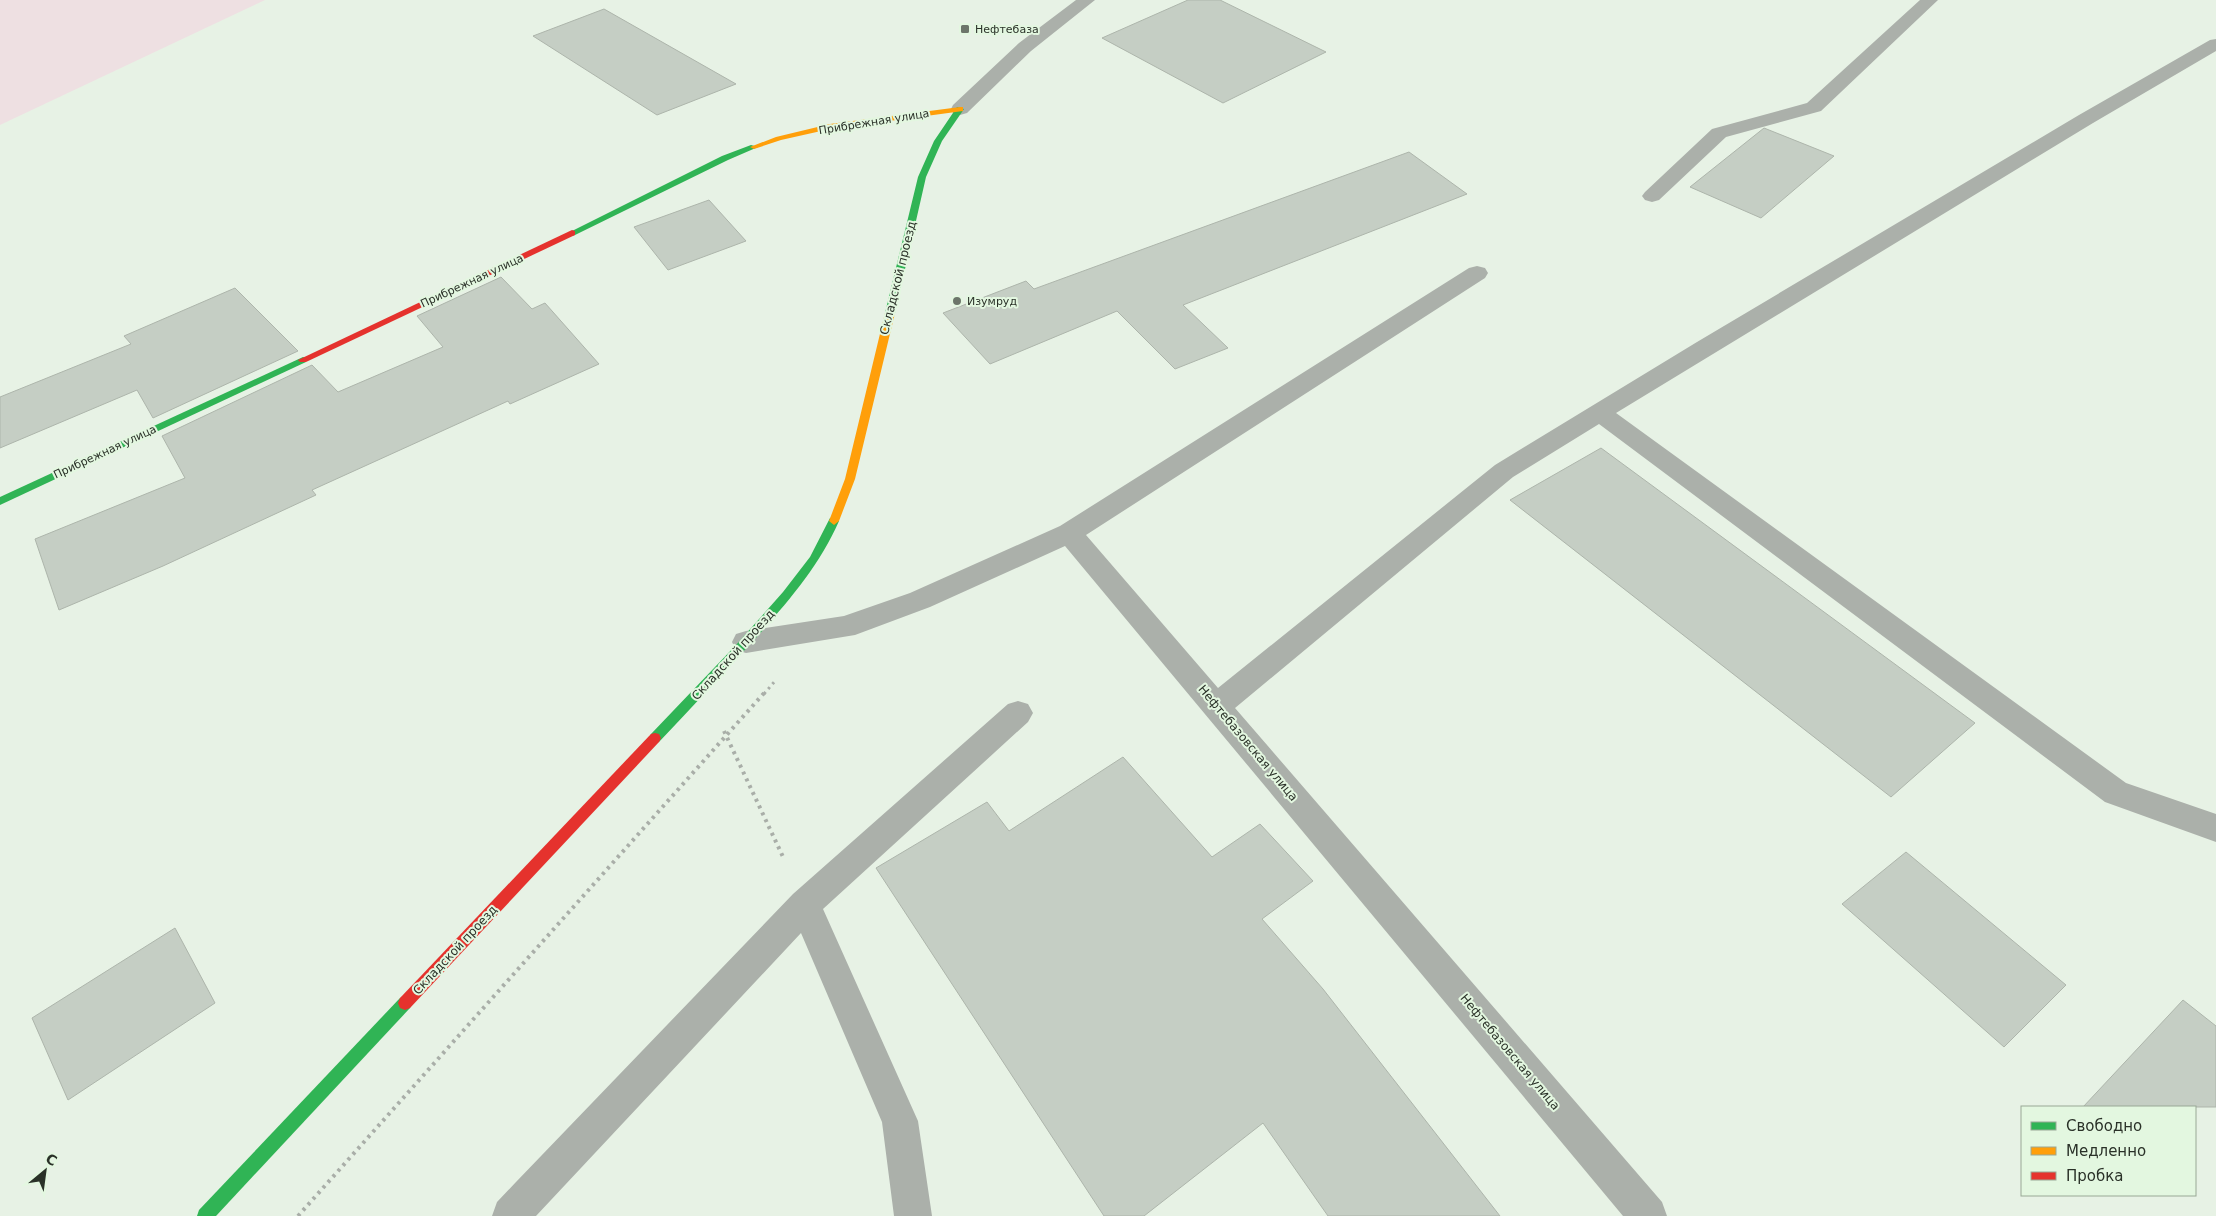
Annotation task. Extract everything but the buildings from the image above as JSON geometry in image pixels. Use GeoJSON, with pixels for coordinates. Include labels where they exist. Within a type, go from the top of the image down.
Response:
{"type":"FeatureCollection","features":[{"type":"Feature","properties":{"kind":"street","name":"Прибрежная улица"},"geometry":{"type":"LineString","coordinates":[[0,501],[546,246],[725,158],[773,140],[846,124],[960,109]]}},
{"type":"Feature","properties":{"kind":"street","name":"Складской проезд"},"geometry":{"type":"LineString","coordinates":[[205,1216],[703,688],[798,582],[829,534],[850,479],[922,177],[938,141],[960,109]]}},
{"type":"Feature","properties":{"kind":"lane","name":"Складской проезд"},"geometry":{"type":"LineString","coordinates":[[960,109],[1025,47],[1087,0]]}},
{"type":"Feature","properties":{"kind":"lane"},"geometry":{"type":"LineString","coordinates":[[1652,196],[1719,134],[1814,107],[1930,0]]}},
{"type":"Feature","properties":{"kind":"lane"},"geometry":{"type":"LineString","coordinates":[[1217,706],[1504,471],[2061,134],[2216,44]]}},
{"type":"Feature","properties":{"kind":"lane"},"geometry":{"type":"LineString","coordinates":[[746,642],[845,627],[920,600],[1069,533],[1477,273]]}},
{"type":"Feature","properties":{"kind":"lane"},"geometry":{"type":"LineString","coordinates":[[1599,412],[2116,793],[2216,828]]}},
{"type":"Feature","properties":{"kind":"lane","name":"Нефтебазовская улица"},"geometry":{"type":"LineString","coordinates":[[1069,533],[1648,1216]]}},
{"type":"Feature","properties":{"kind":"lane"},"geometry":{"type":"LineString","coordinates":[[511,1216],[805,905],[1018,713]]}},
{"type":"Feature","properties":{"kind":"lane"},"geometry":{"type":"LineString","coordinates":[[805,905],[900,1121],[913,1216]]}},
{"type":"Feature","properties":{"kind":"path"},"geometry":{"type":"LineString","coordinates":[[703,688],[805,905]]}},
{"type":"Feature","properties":{"kind":"shaded area"},"geometry":{"type":"Polygon","coordinates":[[[0,0],[265,0],[0,125],[0,0]]]}},
{"type":"Feature","properties":{"kind":"traffic: fast"},"geometry":{"type":"LineString","coordinates":[[890,313],[922,177],[938,141],[960,109]]}},
{"type":"Feature","properties":{"kind":"traffic: fast"},"geometry":{"type":"LineString","coordinates":[[572,233],[725,158],[754,147]]}},
{"type":"Feature","properties":{"kind":"traffic: fast"},"geometry":{"type":"LineString","coordinates":[[0,501],[303,360]]}},
{"type":"Feature","properties":{"kind":"traffic: fast"},"geometry":{"type":"LineString","coordinates":[[655,738],[740,648],[805,572],[814,560],[834,521]]}},
{"type":"Feature","properties":{"kind":"traffic: fast"},"geometry":{"type":"LineString","coordinates":[[205,1216],[405,1003]]}},
{"type":"Feature","properties":{"kind":"traffic: slow"},"geometry":{"type":"LineString","coordinates":[[754,147],[804,132],[830,127],[960,109]]}},
{"type":"Feature","properties":{"kind":"traffic: slow"},"geometry":{"type":"LineString","coordinates":[[834,521],[850,479],[890,313]]}},
{"type":"Feature","properties":{"kind":"traffic: jam"},"geometry":{"type":"LineString","coordinates":[[303,360],[572,233]]}},
{"type":"Feature","properties":{"kind":"traffic: jam"},"geometry":{"type":"LineString","coordinates":[[405,1003],[655,738]]}},
{"type":"Feature","properties":{"kind":"place","name":"Нефтебаза"},"geometry":{"type":"Point","coordinates":[965,29]}},
{"type":"Feature","properties":{"kind":"place","name":"Изумруд"},"geometry":{"type":"Point","coordinates":[957,301]}}]}
